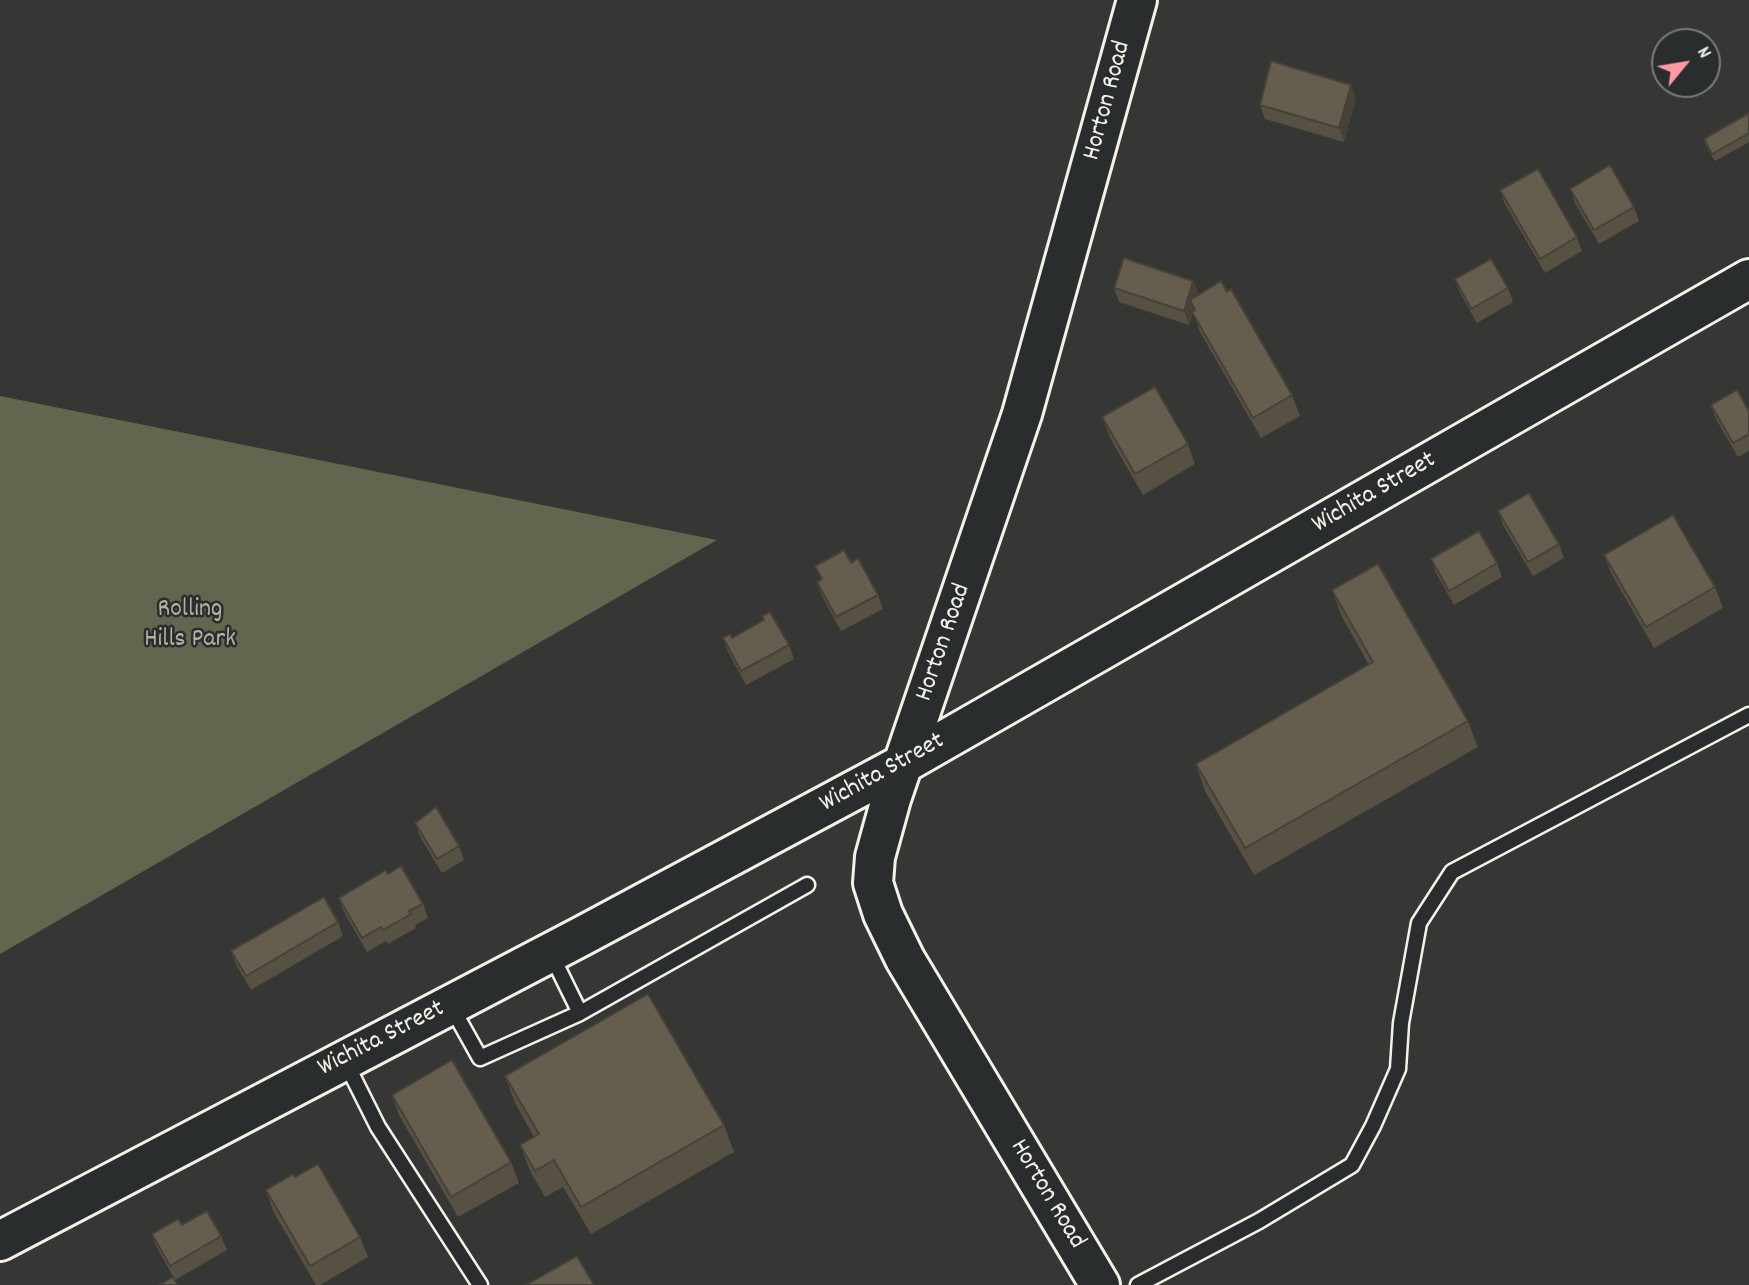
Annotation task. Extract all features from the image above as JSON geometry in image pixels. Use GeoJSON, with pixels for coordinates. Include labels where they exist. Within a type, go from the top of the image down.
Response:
{"type":"FeatureCollection","features":[{"type":"Feature","properties":{"kind":"main road","name":"Horton Road"},"geometry":{"type":"LineString","coordinates":[[1100,1285],[905,959],[883,914],[873,883],[875,857],[891,799],[1022,414],[1137,0]]}},
{"type":"Feature","properties":{"kind":"main road","name":"Wichita Street"},"geometry":{"type":"LineString","coordinates":[[0,1241],[550,953],[903,764],[1749,279]]}},
{"type":"Feature","properties":{"kind":"lane"},"geometry":{"type":"LineString","coordinates":[[1138,1285],[1259,1221],[1352,1165],[1398,1069],[1401,1023],[1419,923],[1452,872],[1749,715]]}},
{"type":"Feature","properties":{"kind":"lane"},"geometry":{"type":"LineString","coordinates":[[450,1004],[480,1058],[580,1013],[807,886]]}},
{"type":"Feature","properties":{"kind":"lane"},"geometry":{"type":"LineString","coordinates":[[550,953],[580,1013]]}},
{"type":"Feature","properties":{"kind":"lane"},"geometry":{"type":"LineString","coordinates":[[344,1059],[378,1127],[480,1285]]}},
{"type":"Feature","properties":{"kind":"green space","name":"Rolling Hills Park"},"geometry":{"type":"Polygon","coordinates":[[[0,396],[717,540],[0,954],[0,396]]]}},
{"type":"Feature","properties":{"kind":"building"},"geometry":{"type":"Polygon","coordinates":[[[1271,61],[1351,85],[1339,128],[1260,105],[1271,61]]]}},
{"type":"Feature","properties":{"kind":"building"},"geometry":{"type":"Polygon","coordinates":[[[1749,113],[1749,133],[1712,154],[1704,139],[1749,113]]]}},
{"type":"Feature","properties":{"kind":"building"},"geometry":{"type":"Polygon","coordinates":[[[1610,165],[1634,207],[1594,230],[1570,189],[1610,165]]]}},
{"type":"Feature","properties":{"kind":"building"},"geometry":{"type":"Polygon","coordinates":[[[1538,169],[1577,237],[1540,259],[1500,190],[1538,169]]]}},
{"type":"Feature","properties":{"kind":"building"},"geometry":{"type":"Polygon","coordinates":[[[1124,258],[1193,281],[1184,311],[1114,288],[1124,258]]]}},
{"type":"Feature","properties":{"kind":"building"},"geometry":{"type":"Polygon","coordinates":[[[1491,259],[1508,288],[1471,309],[1455,279],[1491,259]]]}},
{"type":"Feature","properties":{"kind":"building"},"geometry":{"type":"Polygon","coordinates":[[[1221,281],[1227,292],[1231,289],[1292,395],[1253,418],[1192,312],[1195,310],[1190,300],[1221,281]]]}},
{"type":"Feature","properties":{"kind":"building"},"geometry":{"type":"Polygon","coordinates":[[[1155,387],[1188,444],[1135,474],[1102,417],[1155,387]]]}},
{"type":"Feature","properties":{"kind":"building"},"geometry":{"type":"Polygon","coordinates":[[[1737,390],[1749,411],[1749,434],[1733,443],[1711,405],[1737,390]]]}},
{"type":"Feature","properties":{"kind":"building"},"geometry":{"type":"Polygon","coordinates":[[[1529,493],[1559,544],[1528,562],[1498,511],[1529,493]]]}},
{"type":"Feature","properties":{"kind":"building"},"geometry":{"type":"Polygon","coordinates":[[[1673,515],[1715,587],[1646,627],[1604,555],[1673,515]]]}},
{"type":"Feature","properties":{"kind":"building"},"geometry":{"type":"Polygon","coordinates":[[[1479,531],[1497,563],[1449,591],[1431,559],[1479,531]]]}},
{"type":"Feature","properties":{"kind":"building"},"geometry":{"type":"Polygon","coordinates":[[[844,550],[851,563],[858,558],[878,595],[836,617],[817,582],[822,579],[815,566],[844,550]]]}},
{"type":"Feature","properties":{"kind":"building"},"geometry":{"type":"Polygon","coordinates":[[[1378,564],[1468,721],[1245,848],[1196,764],[1373,662],[1332,590],[1378,564]]]}},
{"type":"Feature","properties":{"kind":"building"},"geometry":{"type":"Polygon","coordinates":[[[770,612],[789,645],[741,671],[723,638],[730,634],[732,638],[764,620],[762,616],[770,612]]]}},
{"type":"Feature","properties":{"kind":"building"},"geometry":{"type":"Polygon","coordinates":[[[436,807],[459,846],[437,859],[415,823],[436,807]]]}},
{"type":"Feature","properties":{"kind":"building"},"geometry":{"type":"Polygon","coordinates":[[[401,866],[423,904],[383,930],[381,927],[362,938],[339,898],[386,870],[388,874],[401,866]]]}},
{"type":"Feature","properties":{"kind":"building"},"geometry":{"type":"Polygon","coordinates":[[[324,897],[338,922],[246,976],[231,951],[324,897]]]}},
{"type":"Feature","properties":{"kind":"building"},"geometry":{"type":"Polygon","coordinates":[[[648,994],[724,1125],[581,1207],[554,1160],[535,1171],[520,1145],[539,1134],[505,1076],[648,994]]]}},
{"type":"Feature","properties":{"kind":"building"},"geometry":{"type":"Polygon","coordinates":[[[452,1060],[511,1162],[451,1197],[392,1095],[452,1060]]]}},
{"type":"Feature","properties":{"kind":"building"},"geometry":{"type":"Polygon","coordinates":[[[318,1164],[360,1237],[310,1266],[266,1190],[293,1174],[295,1177],[318,1164]]]}},
{"type":"Feature","properties":{"kind":"building"},"geometry":{"type":"Polygon","coordinates":[[[207,1211],[221,1236],[170,1266],[152,1234],[178,1219],[182,1225],[207,1211]]]}},
{"type":"Feature","properties":{"kind":"building"},"geometry":{"type":"Polygon","coordinates":[[[577,1256],[594,1285],[526,1285],[577,1256]]]}},
{"type":"Feature","properties":{"kind":"building"},"geometry":{"type":"Polygon","coordinates":[[[173,1277],[178,1285],[159,1285],[173,1277]]]}}]}
